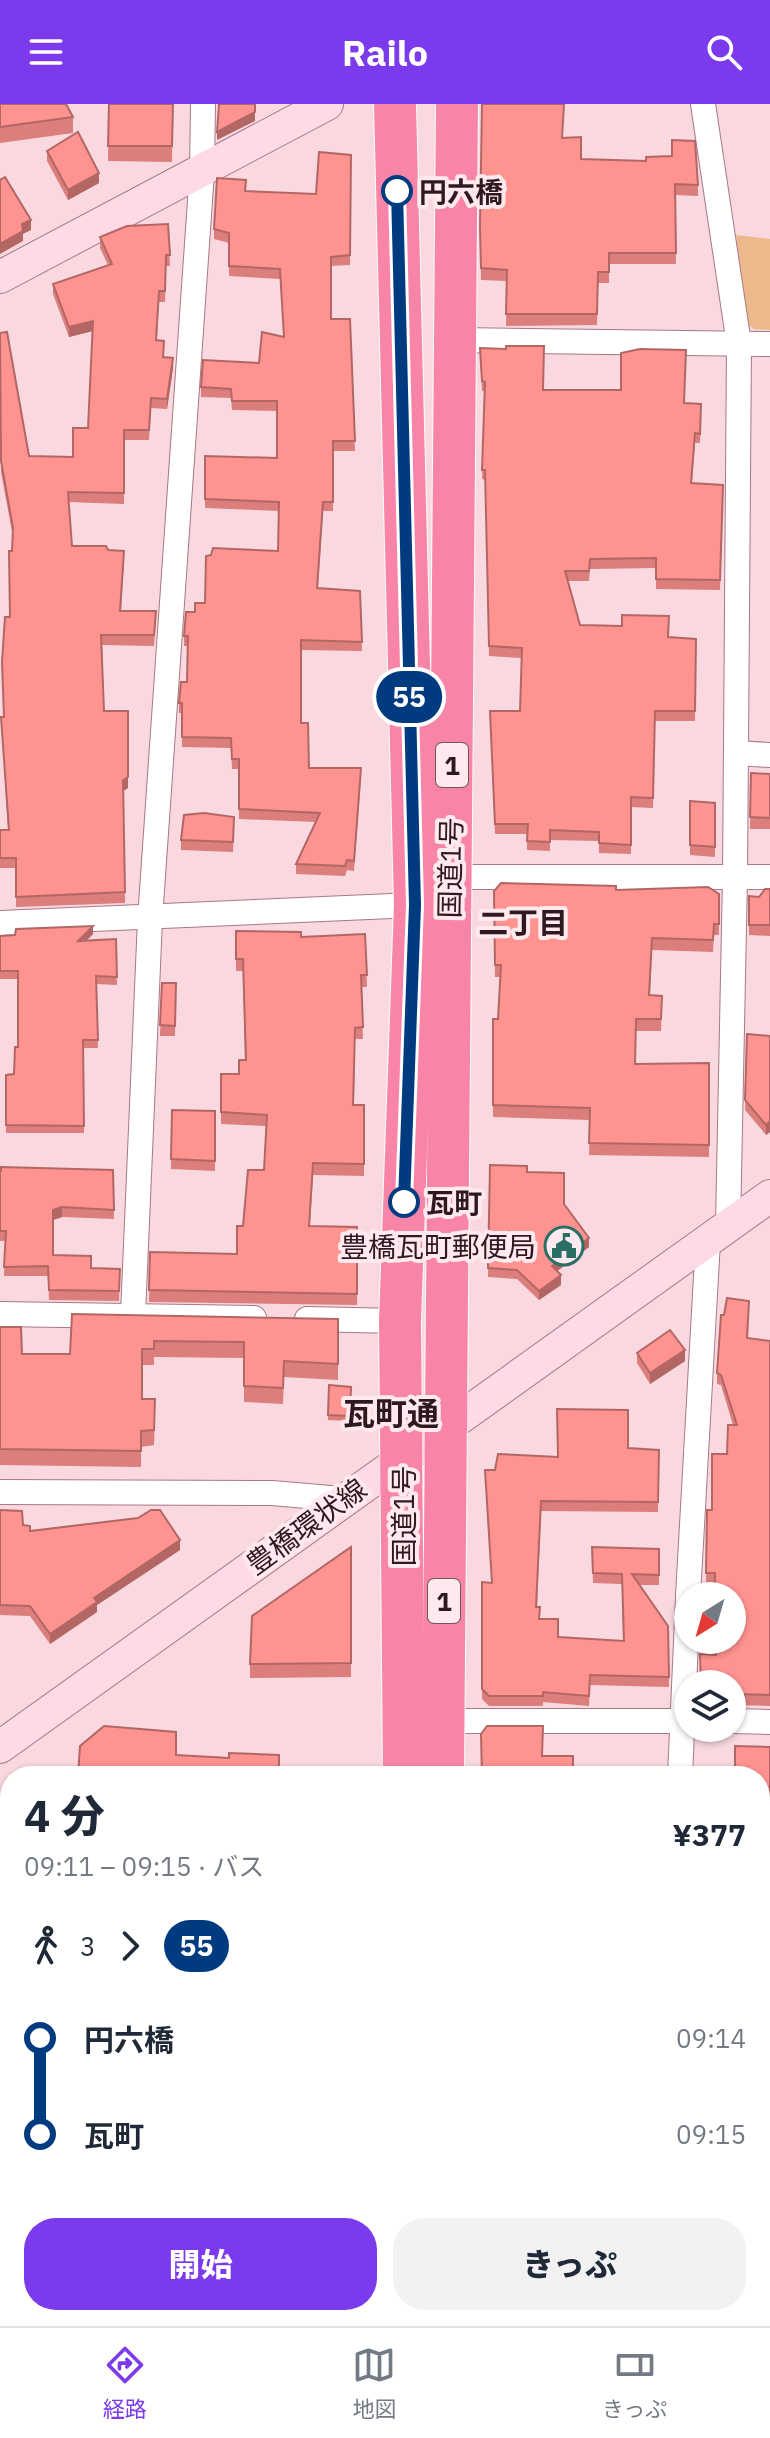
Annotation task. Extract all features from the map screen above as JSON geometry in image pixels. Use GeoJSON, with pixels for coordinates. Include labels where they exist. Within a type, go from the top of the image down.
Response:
{"type":"FeatureCollection","features":[{"type":"Feature","properties":{"kind":"highway","name":"国道1号"},"geometry":{"type":"LineString","coordinates":[[395,104],[415,905],[400,1321],[404,1766]]}},
{"type":"Feature","properties":{"kind":"highway","name":"国道1号"},"geometry":{"type":"LineString","coordinates":[[443,1766],[458,340],[457,104]]}},
{"type":"Feature","properties":{"kind":"main road"},"geometry":{"type":"LineString","coordinates":[[0,277],[327,104]]}},
{"type":"Feature","properties":{"kind":"main road","name":"豊橋環状線"},"geometry":{"type":"LineString","coordinates":[[0,1747],[342,1499],[770,1196]]}},
{"type":"Feature","properties":{"kind":"street"},"geometry":{"type":"LineString","coordinates":[[133,1315],[150,919],[202,172],[203,104]]}},
{"type":"Feature","properties":{"kind":"street"},"geometry":{"type":"LineString","coordinates":[[689,1582],[718,1233],[735,877],[739,344],[703,104]]}},
{"type":"Feature","properties":{"kind":"street"},"geometry":{"type":"LineString","coordinates":[[458,340],[770,344]]}},
{"type":"Feature","properties":{"kind":"street"},"geometry":{"type":"LineString","coordinates":[[736,753],[770,755]]}},
{"type":"Feature","properties":{"kind":"street"},"geometry":{"type":"LineString","coordinates":[[450,877],[770,877]]}},
{"type":"Feature","properties":{"kind":"street"},"geometry":{"type":"LineString","coordinates":[[0,923],[150,919],[415,905]]}},
{"type":"Feature","properties":{"kind":"street"},"geometry":{"type":"LineString","coordinates":[[0,1314],[400,1321]]}},
{"type":"Feature","properties":{"kind":"street"},"geometry":{"type":"LineString","coordinates":[[0,1492],[272,1493],[342,1499]]}},
{"type":"Feature","properties":{"kind":"street"},"geometry":{"type":"LineString","coordinates":[[443,1721],[674,1721]]}},
{"type":"Feature","properties":{"kind":"street"},"geometry":{"type":"LineString","coordinates":[[746,1721],[770,1722]]}},
{"type":"Feature","properties":{"kind":"street"},"geometry":{"type":"LineString","coordinates":[[681,1766],[682,1742]]}},
{"type":"Feature","properties":{"kind":"street"},"geometry":{"type":"LineString","coordinates":[[373,2326],[408,2326]]}},
{"type":"Feature","properties":{"kind":"shaded area"},"geometry":{"type":"Polygon","coordinates":[[[736,235],[770,239],[770,330],[754,329],[746,323],[736,235]]]}},
{"type":"Feature","properties":{"kind":"building"},"geometry":{"type":"Polygon","coordinates":[[[0,104],[66,104],[73,117],[0,127],[0,104]]]}},
{"type":"Feature","properties":{"kind":"building"},"geometry":{"type":"Polygon","coordinates":[[[109,104],[173,104],[172,146],[108,146],[109,104]]]}},
{"type":"Feature","properties":{"kind":"building"},"geometry":{"type":"Polygon","coordinates":[[[219,104],[255,104],[255,112],[217,132],[219,104]]]}},
{"type":"Feature","properties":{"kind":"building"},"geometry":{"type":"Polygon","coordinates":[[[482,104],[564,104],[562,138],[581,137],[581,159],[646,161],[646,157],[672,156],[672,140],[695,141],[698,185],[675,184],[676,253],[609,253],[609,272],[598,272],[597,314],[506,314],[507,270],[481,268],[482,104]]]}},
{"type":"Feature","properties":{"kind":"building"},"geometry":{"type":"Polygon","coordinates":[[[78,132],[99,173],[68,190],[47,151],[78,132]]]}},
{"type":"Feature","properties":{"kind":"building"},"geometry":{"type":"Polygon","coordinates":[[[319,152],[351,155],[350,255],[331,257],[331,319],[350,319],[355,441],[333,441],[333,502],[323,502],[317,588],[360,591],[362,642],[301,640],[301,723],[308,723],[309,768],[361,768],[354,861],[347,860],[345,866],[296,864],[320,813],[239,809],[239,759],[232,759],[231,738],[182,737],[182,703],[179,703],[181,682],[187,682],[186,612],[195,612],[195,603],[205,603],[206,556],[211,555],[213,548],[278,551],[279,502],[205,499],[205,456],[277,458],[277,401],[232,401],[231,389],[201,387],[203,360],[259,363],[262,332],[284,337],[280,269],[229,266],[229,233],[214,229],[217,178],[246,180],[245,191],[316,194],[319,152]]]}},
{"type":"Feature","properties":{"kind":"building"},"geometry":{"type":"Polygon","coordinates":[[[5,177],[31,220],[22,224],[23,231],[0,244],[0,180],[5,177]]]}},
{"type":"Feature","properties":{"kind":"building"},"geometry":{"type":"Polygon","coordinates":[[[168,224],[170,255],[166,255],[165,291],[159,291],[156,340],[164,341],[163,357],[173,358],[167,399],[151,398],[149,430],[124,430],[124,493],[68,492],[72,546],[106,546],[108,550],[124,551],[120,611],[156,611],[154,635],[101,635],[104,711],[128,711],[128,777],[123,780],[125,892],[16,897],[16,858],[0,858],[0,830],[9,830],[1,717],[4,717],[2,662],[5,617],[10,617],[9,551],[12,551],[13,528],[1,461],[0,333],[7,332],[29,456],[73,457],[73,428],[88,428],[93,321],[69,327],[53,284],[112,264],[100,237],[127,226],[168,224]]]}},
{"type":"Feature","properties":{"kind":"building"},"geometry":{"type":"Polygon","coordinates":[[[506,346],[544,346],[543,390],[621,390],[621,353],[640,349],[686,350],[684,403],[701,404],[700,434],[695,433],[691,483],[723,485],[720,580],[656,579],[656,558],[590,559],[589,571],[565,571],[580,625],[622,626],[622,615],[669,616],[668,637],[696,639],[695,711],[655,711],[653,798],[631,797],[631,845],[599,843],[599,832],[550,830],[550,842],[527,841],[528,824],[495,824],[490,711],[520,711],[522,648],[489,646],[485,470],[482,470],[485,382],[482,381],[480,348],[506,349],[506,346]]]}},
{"type":"Feature","properties":{"kind":"building"},"geometry":{"type":"Polygon","coordinates":[[[751,773],[770,774],[770,818],[750,817],[751,773]]]}},
{"type":"Feature","properties":{"kind":"building"},"geometry":{"type":"Polygon","coordinates":[[[690,801],[715,803],[715,847],[690,845],[690,801]]]}},
{"type":"Feature","properties":{"kind":"building"},"geometry":{"type":"Polygon","coordinates":[[[204,813],[234,817],[233,842],[181,840],[184,815],[204,813]]]}},
{"type":"Feature","properties":{"kind":"building"},"geometry":{"type":"Polygon","coordinates":[[[501,883],[616,886],[616,890],[708,887],[719,894],[719,924],[714,924],[713,940],[652,938],[649,995],[662,996],[661,1019],[636,1019],[635,1064],[709,1063],[709,1145],[589,1143],[590,1108],[493,1105],[493,1019],[498,1019],[501,965],[495,965],[494,891],[501,883]]]}},
{"type":"Feature","properties":{"kind":"building"},"geometry":{"type":"Polygon","coordinates":[[[765,889],[770,889],[770,925],[749,925],[749,896],[759,897],[765,889]]]}},
{"type":"Feature","properties":{"kind":"building"},"geometry":{"type":"Polygon","coordinates":[[[93,926],[78,941],[116,939],[117,977],[96,976],[98,1040],[83,1040],[84,1126],[6,1125],[6,1075],[14,1074],[15,1047],[18,1047],[18,971],[0,971],[0,936],[15,935],[16,929],[93,926]]]}},
{"type":"Feature","properties":{"kind":"building"},"geometry":{"type":"Polygon","coordinates":[[[236,931],[301,932],[301,937],[365,934],[367,975],[361,975],[363,1027],[355,1028],[353,1105],[364,1105],[364,1164],[313,1163],[309,1226],[357,1227],[357,1294],[149,1290],[150,1252],[237,1254],[237,1226],[243,1226],[248,1170],[264,1170],[267,1115],[221,1112],[221,1074],[239,1074],[239,1060],[246,1060],[243,959],[236,959],[236,931]]]}},
{"type":"Feature","properties":{"kind":"building"},"geometry":{"type":"Polygon","coordinates":[[[162,983],[176,983],[175,1026],[160,1025],[162,983]]]}},
{"type":"Feature","properties":{"kind":"building"},"geometry":{"type":"Polygon","coordinates":[[[747,1034],[770,1036],[770,1121],[766,1125],[745,1100],[747,1034]]]}},
{"type":"Feature","properties":{"kind":"building"},"geometry":{"type":"Polygon","coordinates":[[[172,1110],[215,1111],[215,1161],[171,1159],[172,1110]]]}},
{"type":"Feature","properties":{"kind":"building"},"geometry":{"type":"Polygon","coordinates":[[[490,1165],[527,1166],[527,1172],[564,1173],[564,1204],[589,1238],[552,1266],[561,1275],[539,1291],[517,1270],[488,1268],[490,1165]]]}},
{"type":"Feature","properties":{"kind":"building"},"geometry":{"type":"Polygon","coordinates":[[[1,1167],[113,1170],[114,1210],[62,1207],[53,1210],[53,1255],[91,1256],[91,1268],[120,1269],[119,1291],[49,1290],[48,1266],[4,1267],[6,1231],[0,1231],[1,1167]]]}},
{"type":"Feature","properties":{"kind":"building"},"geometry":{"type":"Polygon","coordinates":[[[727,1298],[749,1301],[747,1338],[770,1341],[770,1695],[746,1694],[746,1670],[701,1670],[700,1654],[746,1654],[746,1582],[715,1582],[715,1573],[706,1573],[707,1510],[712,1510],[712,1454],[727,1454],[728,1425],[737,1425],[721,1375],[717,1373],[721,1315],[724,1315],[727,1298]]]}},
{"type":"Feature","properties":{"kind":"building"},"geometry":{"type":"Polygon","coordinates":[[[72,1314],[338,1319],[338,1364],[284,1361],[283,1388],[244,1386],[244,1342],[154,1341],[154,1349],[142,1349],[142,1399],[155,1399],[154,1430],[141,1431],[141,1451],[0,1449],[0,1327],[21,1327],[22,1354],[70,1354],[72,1314]]]}},
{"type":"Feature","properties":{"kind":"building"},"geometry":{"type":"Polygon","coordinates":[[[670,1330],[685,1350],[650,1373],[637,1353],[670,1330]]]}},
{"type":"Feature","properties":{"kind":"building"},"geometry":{"type":"Polygon","coordinates":[[[329,1385],[351,1387],[350,1416],[328,1415],[329,1385]]]}},
{"type":"Feature","properties":{"kind":"building"},"geometry":{"type":"Polygon","coordinates":[[[557,1409],[628,1410],[628,1448],[659,1450],[658,1502],[541,1501],[536,1607],[540,1607],[539,1619],[558,1619],[558,1637],[624,1641],[622,1574],[593,1573],[592,1547],[659,1549],[659,1575],[632,1574],[668,1626],[669,1677],[590,1675],[589,1696],[543,1692],[543,1696],[489,1696],[482,1689],[482,1582],[492,1583],[485,1470],[495,1470],[498,1454],[558,1457],[557,1409]]]}},
{"type":"Feature","properties":{"kind":"building"},"geometry":{"type":"Polygon","coordinates":[[[0,1510],[22,1511],[23,1525],[30,1526],[30,1531],[138,1518],[151,1510],[160,1510],[180,1540],[94,1598],[97,1602],[50,1634],[30,1606],[0,1605],[0,1510]]]}},
{"type":"Feature","properties":{"kind":"building"},"geometry":{"type":"Polygon","coordinates":[[[351,1547],[351,1663],[250,1664],[252,1616],[351,1547]]]}},
{"type":"Feature","properties":{"kind":"building"},"geometry":{"type":"Polygon","coordinates":[[[104,1726],[176,1732],[176,1755],[229,1758],[229,1753],[279,1755],[279,1766],[79,1766],[80,1746],[104,1726]]]}},
{"type":"Feature","properties":{"kind":"building"},"geometry":{"type":"Polygon","coordinates":[[[487,1726],[543,1726],[542,1756],[573,1756],[573,1766],[482,1766],[481,1734],[487,1726]]]}},
{"type":"Feature","properties":{"kind":"building"},"geometry":{"type":"Polygon","coordinates":[[[735,1746],[770,1747],[770,1766],[735,1766],[735,1746]]]}},
{"type":"Feature","properties":{"kind":"bus line","name":"55"},"geometry":{"type":"LineString","coordinates":[[397,191],[415,905],[404,1202]]}},
{"type":"Feature","properties":{"kind":"place","name":"円六橋"},"geometry":{"type":"Point","coordinates":[397,191]}},
{"type":"Feature","properties":{"kind":"place","name":"瓦町"},"geometry":{"type":"Point","coordinates":[404,1202]}},
{"type":"Feature","properties":{"kind":"place","name":"豊橋瓦町郵便局"},"geometry":{"type":"Point","coordinates":[564,1246]}},
{"type":"Feature","properties":{"kind":"district","name":"二丁目"},"geometry":{"type":"Point","coordinates":[523,922]}},
{"type":"Feature","properties":{"kind":"district","name":"瓦町通"},"geometry":{"type":"Point","coordinates":[391,1413]}}]}
